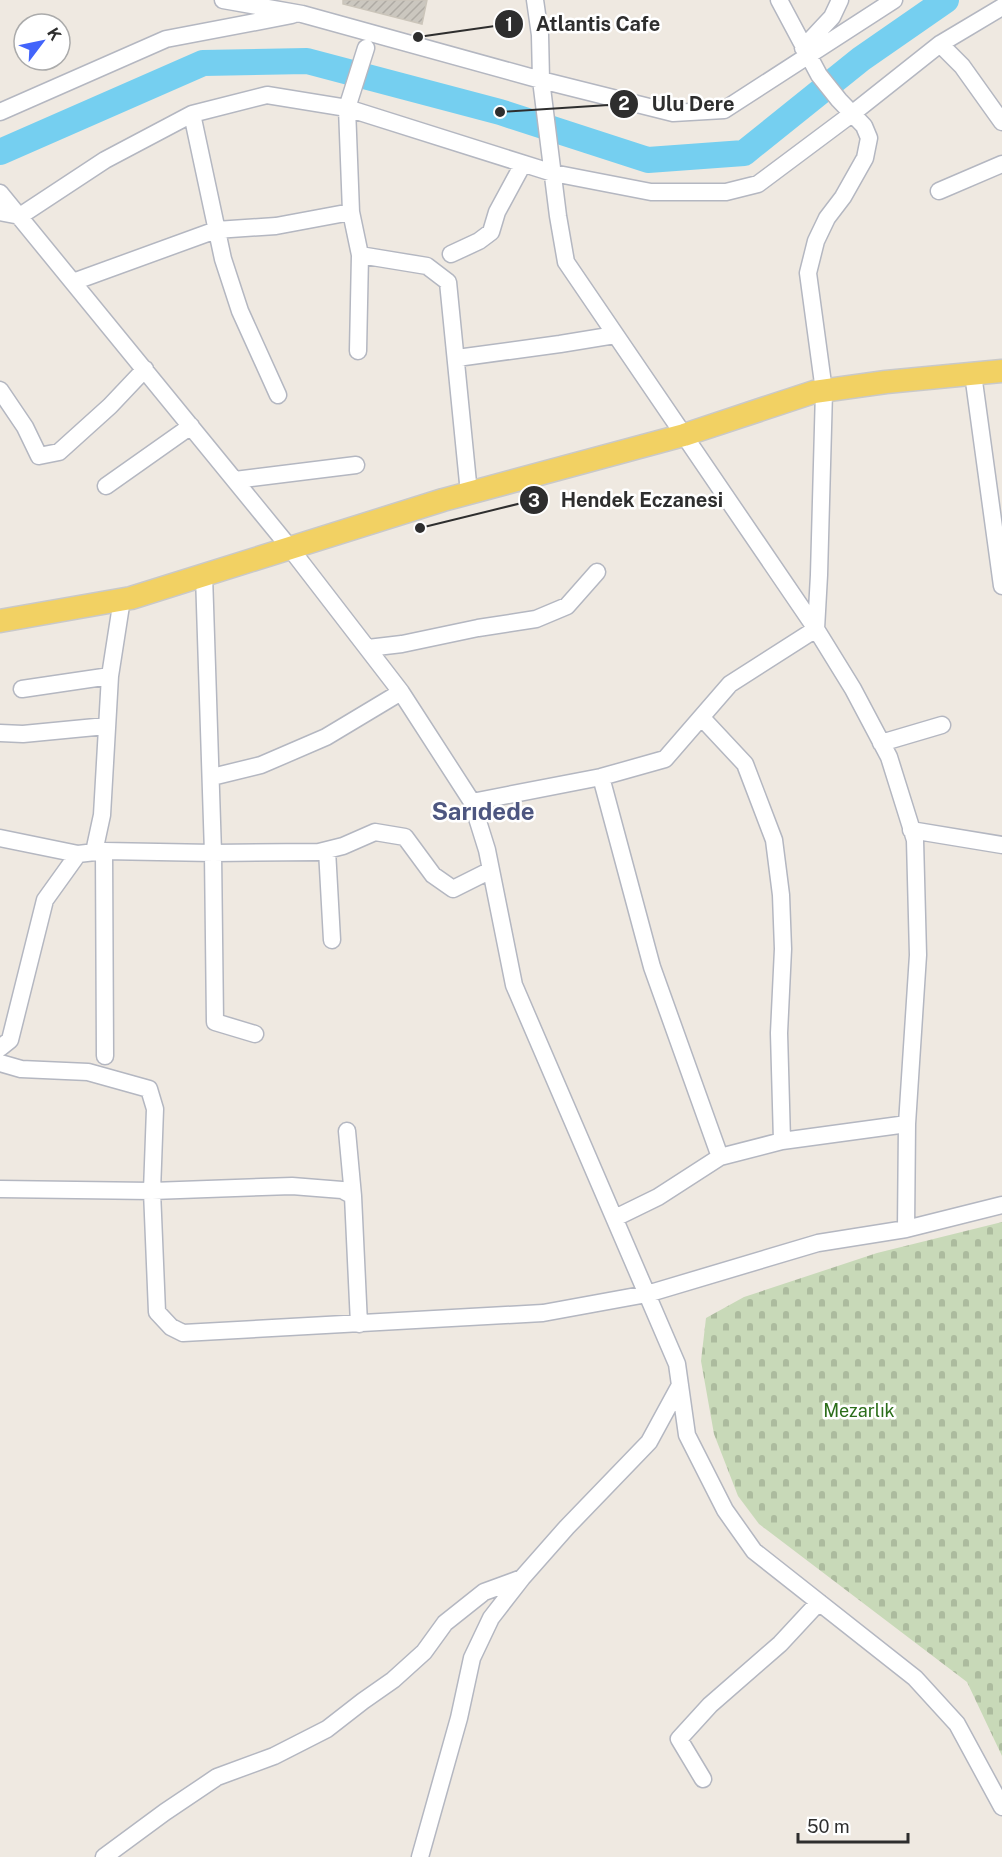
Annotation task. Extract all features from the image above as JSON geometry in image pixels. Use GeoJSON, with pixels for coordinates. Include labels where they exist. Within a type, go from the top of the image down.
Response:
{"type":"FeatureCollection","features":[{"type":"Feature","properties":{"kind":"main road"},"geometry":{"type":"LineString","coordinates":[[0,621],[122,599],[470,493],[684,435],[814,392],[886,382],[1002,371]]}},
{"type":"Feature","properties":{"kind":"street"},"geometry":{"type":"LineString","coordinates":[[223,0],[304,7],[541,80],[673,113],[724,110],[806,52],[894,0]]}},
{"type":"Feature","properties":{"kind":"street"},"geometry":{"type":"LineString","coordinates":[[535,0],[540,35],[541,80],[566,262],[816,629],[853,689],[889,757],[915,840],[918,955],[907,1124],[906,1229]]}},
{"type":"Feature","properties":{"kind":"street"},"geometry":{"type":"LineString","coordinates":[[778,0],[819,75],[864,126],[869,138],[865,158],[843,197],[827,218],[816,241],[808,273],[824,391],[816,629]]}},
{"type":"Feature","properties":{"kind":"street"},"geometry":{"type":"LineString","coordinates":[[806,52],[832,17],[840,0]]}},
{"type":"Feature","properties":{"kind":"street"},"geometry":{"type":"LineString","coordinates":[[0,112],[166,39],[304,7]]}},
{"type":"Feature","properties":{"kind":"street"},"geometry":{"type":"LineString","coordinates":[[20,216],[105,160],[192,114],[267,94],[347,108],[553,173],[651,192],[726,192],[758,184],[940,44],[1002,7]]}},
{"type":"Feature","properties":{"kind":"street"},"geometry":{"type":"LineString","coordinates":[[940,44],[962,66],[1002,122]]}},
{"type":"Feature","properties":{"kind":"street"},"geometry":{"type":"LineString","coordinates":[[358,351],[360,255],[351,212],[347,108],[366,48]]}},
{"type":"Feature","properties":{"kind":"street"},"geometry":{"type":"LineString","coordinates":[[192,114],[216,230],[240,310],[278,395]]}},
{"type":"Feature","properties":{"kind":"street"},"geometry":{"type":"LineString","coordinates":[[451,254],[480,241],[491,232],[497,212],[523,164]]}},
{"type":"Feature","properties":{"kind":"street"},"geometry":{"type":"LineString","coordinates":[[939,191],[1002,164]]}},
{"type":"Feature","properties":{"kind":"street"},"geometry":{"type":"LineString","coordinates":[[2,201],[20,216],[290,548],[401,692],[472,802],[491,870],[514,986],[677,1365],[687,1435],[724,1510],[754,1551],[915,1678],[957,1724],[1002,1807]]}},
{"type":"Feature","properties":{"kind":"street"},"geometry":{"type":"LineString","coordinates":[[73,282],[216,230],[276,226],[351,212]]}},
{"type":"Feature","properties":{"kind":"street"},"geometry":{"type":"LineString","coordinates":[[360,255],[427,267],[448,282],[470,493]]}},
{"type":"Feature","properties":{"kind":"street"},"geometry":{"type":"LineString","coordinates":[[457,358],[615,335]]}},
{"type":"Feature","properties":{"kind":"street"},"geometry":{"type":"LineString","coordinates":[[0,390],[25,427],[39,456],[59,453],[110,406],[145,369]]}},
{"type":"Feature","properties":{"kind":"street"},"geometry":{"type":"LineString","coordinates":[[973,374],[1002,586]]}},
{"type":"Feature","properties":{"kind":"street"},"geometry":{"type":"LineString","coordinates":[[106,486],[191,426]]}},
{"type":"Feature","properties":{"kind":"street"},"geometry":{"type":"LineString","coordinates":[[235,480],[356,465]]}},
{"type":"Feature","properties":{"kind":"street"},"geometry":{"type":"LineString","coordinates":[[368,648],[402,644],[536,619],[567,606],[597,572]]}},
{"type":"Feature","properties":{"kind":"street"},"geometry":{"type":"LineString","coordinates":[[204,575],[212,777],[215,1022],[255,1034]]}},
{"type":"Feature","properties":{"kind":"street"},"geometry":{"type":"LineString","coordinates":[[105,1056],[92,852],[102,815],[110,676],[122,599]]}},
{"type":"Feature","properties":{"kind":"street"},"geometry":{"type":"LineString","coordinates":[[472,802],[601,777],[665,759],[730,684],[816,629]]}},
{"type":"Feature","properties":{"kind":"street"},"geometry":{"type":"LineString","coordinates":[[22,689],[110,676]]}},
{"type":"Feature","properties":{"kind":"street"},"geometry":{"type":"LineString","coordinates":[[212,777],[261,765],[326,737],[401,692]]}},
{"type":"Feature","properties":{"kind":"street"},"geometry":{"type":"LineString","coordinates":[[702,718],[745,764],[774,840],[781,895],[783,949],[779,1034],[782,1141]]}},
{"type":"Feature","properties":{"kind":"street"},"geometry":{"type":"LineString","coordinates":[[881,743],[942,724]]}},
{"type":"Feature","properties":{"kind":"street"},"geometry":{"type":"LineString","coordinates":[[0,733],[23,734],[106,726]]}},
{"type":"Feature","properties":{"kind":"street"},"geometry":{"type":"LineString","coordinates":[[601,777],[652,968],[720,1156]]}},
{"type":"Feature","properties":{"kind":"street"},"geometry":{"type":"LineString","coordinates":[[911,830],[1002,846]]}},
{"type":"Feature","properties":{"kind":"street"},"geometry":{"type":"LineString","coordinates":[[0,837],[92,852],[319,852],[343,846],[375,832],[405,837],[433,875],[453,889],[491,870]]}},
{"type":"Feature","properties":{"kind":"street"},"geometry":{"type":"LineString","coordinates":[[327,850],[332,940]]}},
{"type":"Feature","properties":{"kind":"street"},"geometry":{"type":"LineString","coordinates":[[0,1048],[10,1040],[45,900],[92,852]]}},
{"type":"Feature","properties":{"kind":"street"},"geometry":{"type":"LineString","coordinates":[[0,1063],[21,1069],[88,1072],[149,1089],[156,1109],[152,1191],[157,1312],[171,1327],[183,1333],[543,1313],[647,1294],[818,1244],[906,1229],[1002,1204]]}},
{"type":"Feature","properties":{"kind":"street"},"geometry":{"type":"LineString","coordinates":[[615,1218],[658,1197],[720,1156],[782,1141],[907,1124]]}},
{"type":"Feature","properties":{"kind":"street"},"geometry":{"type":"LineString","coordinates":[[346,1131],[353,1196],[358,1324]]}},
{"type":"Feature","properties":{"kind":"street"},"geometry":{"type":"LineString","coordinates":[[0,1189],[152,1191],[292,1186],[342,1190],[353,1196]]}},
{"type":"Feature","properties":{"kind":"street"},"geometry":{"type":"LineString","coordinates":[[420,1857],[459,1718],[472,1658],[491,1618],[522,1578],[567,1527],[649,1442],[680,1385]]}},
{"type":"Feature","properties":{"kind":"street"},"geometry":{"type":"LineString","coordinates":[[104,1857],[216,1777],[274,1756],[327,1729],[393,1680],[424,1652],[446,1623],[484,1592],[522,1578]]}},
{"type":"Feature","properties":{"kind":"street"},"geometry":{"type":"LineString","coordinates":[[703,1779],[679,1739],[710,1705],[780,1644],[819,1602]]}},
{"type":"Feature","properties":{"kind":"green space","name":"Mezarlık"},"geometry":{"type":"Polygon","coordinates":[[[1002,1222],[1002,1756],[967,1682],[759,1524],[738,1496],[714,1434],[701,1361],[706,1318],[744,1297],[877,1253],[1002,1222]]]}},
{"type":"Feature","properties":{"kind":"building"},"geometry":{"type":"Polygon","coordinates":[[[343,0],[427,0],[422,24],[343,4],[343,0]]]}},
{"type":"Feature","properties":{"kind":"waterway"},"geometry":{"type":"LineString","coordinates":[[0,152],[203,63],[307,61],[500,112],[648,160],[744,153],[861,59],[946,0]]}},
{"type":"Feature","properties":{"kind":"place","name":"Atlantis Cafe"},"geometry":{"type":"Point","coordinates":[418,37]}},
{"type":"Feature","properties":{"kind":"place","name":"Ulu Dere"},"geometry":{"type":"Point","coordinates":[500,112]}},
{"type":"Feature","properties":{"kind":"place","name":"Hendek Eczanesi"},"geometry":{"type":"Point","coordinates":[420,528]}},
{"type":"Feature","properties":{"kind":"district","name":"Sarıdede"},"geometry":{"type":"Point","coordinates":[483,812]}}]}
